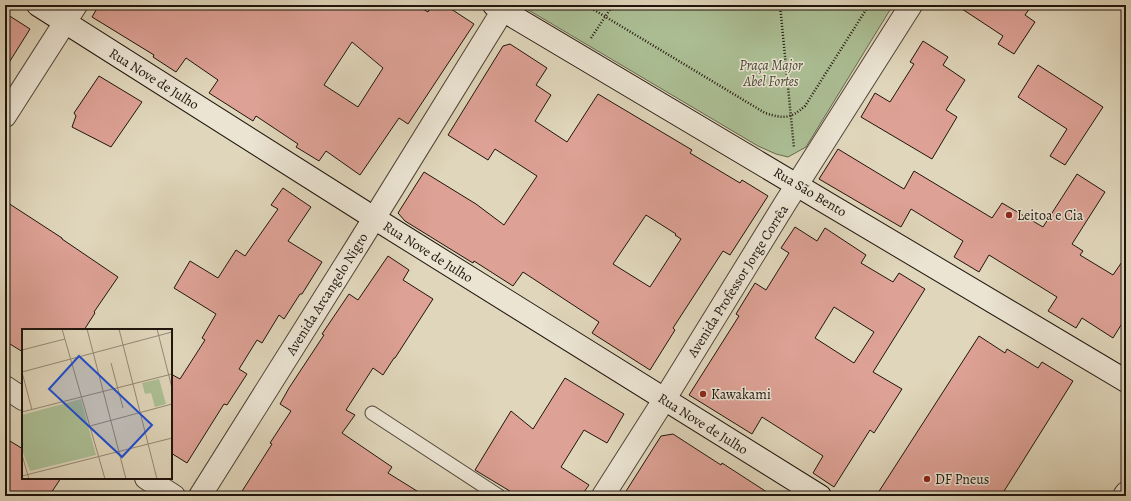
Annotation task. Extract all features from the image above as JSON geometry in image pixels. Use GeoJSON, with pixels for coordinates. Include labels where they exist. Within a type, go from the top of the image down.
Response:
{"type":"FeatureCollection","features":[{"type":"Feature","properties":{"kind":"street","name":"Rua Nove de Julho"},"geometry":{"type":"LineString","coordinates":[[38,5],[70,14],[374,218],[820,496]]}},
{"type":"Feature","properties":{"kind":"street","name":"Avenida Professor Jorge Corrêa"},"geometry":{"type":"LineString","coordinates":[[603,496],[797,184],[911,5]]}},
{"type":"Feature","properties":{"kind":"street","name":"Rua São Bento"},"geometry":{"type":"LineString","coordinates":[[499,7],[1126,381]]}},
{"type":"Feature","properties":{"kind":"street","name":"Avenida Arcangelo Nigro"},"geometry":{"type":"LineString","coordinates":[[200,496],[374,218],[499,7]]}},
{"type":"Feature","properties":{"kind":"street"},"geometry":{"type":"LineString","coordinates":[[5,116],[70,14]]}},
{"type":"Feature","properties":{"kind":"street"},"geometry":{"type":"LineString","coordinates":[[5,387],[22,398]]}},
{"type":"Feature","properties":{"kind":"street"},"geometry":{"type":"LineString","coordinates":[[148,479],[174,496]]}},
{"type":"Feature","properties":{"kind":"lane"},"geometry":{"type":"LineString","coordinates":[[372,413],[499,496]]}},
{"type":"Feature","properties":{"kind":"path"},"geometry":{"type":"LineString","coordinates":[[586,5],[765,113],[781,118],[796,114],[805,106],[869,5]]}},
{"type":"Feature","properties":{"kind":"path"},"geometry":{"type":"LineString","coordinates":[[580,56],[613,5]]}},
{"type":"Feature","properties":{"kind":"path"},"geometry":{"type":"LineString","coordinates":[[780,5],[797,184]]}},
{"type":"Feature","properties":{"kind":"green space","name":"Praça Major Abel Fortes"},"geometry":{"type":"Polygon","coordinates":[[[520,5],[893,5],[806,147],[788,157],[776,154],[758,146],[520,5]]]}},
{"type":"Feature","properties":{"kind":"building"},"geometry":{"type":"Polygon","coordinates":[[[99,5],[416,5],[428,12],[432,5],[445,5],[474,24],[408,124],[399,118],[360,175],[326,151],[319,161],[296,147],[298,144],[256,116],[253,121],[209,93],[218,80],[186,58],[176,72],[153,57],[154,55],[92,17],[99,5]],[[352,42],[324,85],[358,107],[383,68],[352,42]]]}},
{"type":"Feature","properties":{"kind":"building"},"geometry":{"type":"Polygon","coordinates":[[[956,5],[1032,5],[1025,15],[1035,22],[1014,54],[998,44],[1003,36],[956,5]]]}},
{"type":"Feature","properties":{"kind":"building"},"geometry":{"type":"Polygon","coordinates":[[[5,13],[30,29],[5,69],[5,13]]]}},
{"type":"Feature","properties":{"kind":"building"},"geometry":{"type":"Polygon","coordinates":[[[923,41],[948,57],[943,65],[965,80],[946,110],[957,117],[932,159],[861,117],[875,93],[890,102],[914,64],[910,62],[923,41]]]}},
{"type":"Feature","properties":{"kind":"building"},"geometry":{"type":"Polygon","coordinates":[[[510,44],[547,68],[536,85],[551,95],[535,121],[567,142],[598,94],[692,150],[690,153],[740,183],[742,180],[768,196],[730,255],[723,251],[673,328],[675,330],[650,370],[592,333],[599,322],[523,272],[513,286],[474,261],[473,263],[405,221],[398,213],[424,172],[476,204],[504,225],[537,176],[495,149],[488,160],[448,135],[503,46],[510,44]],[[646,215],[613,264],[650,287],[681,239],[675,235],[676,234],[646,215]]]}},
{"type":"Feature","properties":{"kind":"building"},"geometry":{"type":"Polygon","coordinates":[[[1038,65],[1103,107],[1065,165],[1050,156],[1067,129],[1018,97],[1038,65]]]}},
{"type":"Feature","properties":{"kind":"building"},"geometry":{"type":"Polygon","coordinates":[[[99,76],[142,102],[111,147],[72,127],[76,116],[74,113],[99,76]]]}},
{"type":"Feature","properties":{"kind":"building"},"geometry":{"type":"Polygon","coordinates":[[[838,149],[904,189],[914,171],[992,218],[1002,203],[1043,227],[1077,174],[1105,192],[1072,244],[1083,251],[1080,255],[1113,275],[1126,256],[1126,317],[1113,338],[1082,318],[1076,328],[1048,311],[1057,297],[989,255],[979,272],[954,257],[963,241],[911,209],[901,227],[819,179],[838,149]]]}},
{"type":"Feature","properties":{"kind":"building"},"geometry":{"type":"Polygon","coordinates":[[[283,188],[311,207],[288,241],[322,262],[284,319],[279,315],[262,343],[257,340],[239,369],[247,374],[227,405],[224,404],[187,463],[172,454],[172,375],[180,379],[205,340],[202,338],[216,314],[174,288],[190,261],[218,278],[236,250],[245,256],[278,209],[271,205],[283,188]]]}},
{"type":"Feature","properties":{"kind":"building"},"geometry":{"type":"Polygon","coordinates":[[[5,201],[118,277],[94,312],[95,313],[85,329],[22,329],[22,351],[5,341],[5,201]]]}},
{"type":"Feature","properties":{"kind":"building"},"geometry":{"type":"Polygon","coordinates":[[[795,227],[817,241],[825,228],[866,255],[861,263],[893,282],[899,273],[925,289],[873,372],[902,389],[874,433],[870,430],[834,487],[813,473],[823,456],[762,417],[752,434],[689,395],[739,316],[736,314],[755,283],[766,290],[789,253],[781,248],[795,227]],[[834,307],[815,338],[854,363],[874,332],[834,307]]]}},
{"type":"Feature","properties":{"kind":"building"},"geometry":{"type":"Polygon","coordinates":[[[388,256],[409,270],[403,280],[433,299],[383,375],[373,368],[346,410],[355,415],[342,433],[392,467],[388,473],[425,496],[239,496],[272,444],[270,443],[291,411],[280,404],[324,335],[322,334],[349,294],[358,300],[388,256]]]}},
{"type":"Feature","properties":{"kind":"building"},"geometry":{"type":"Polygon","coordinates":[[[979,336],[1005,353],[1007,349],[1038,368],[1042,362],[1073,381],[1001,496],[876,496],[979,336]]]}},
{"type":"Feature","properties":{"kind":"building"},"geometry":{"type":"Polygon","coordinates":[[[565,378],[624,414],[607,443],[584,430],[561,467],[589,485],[581,496],[518,496],[475,470],[511,411],[533,429],[565,378]]]}},
{"type":"Feature","properties":{"kind":"building"},"geometry":{"type":"Polygon","coordinates":[[[673,434],[773,496],[623,496],[661,436],[673,434]]]}},
{"type":"Feature","properties":{"kind":"building"},"geometry":{"type":"Polygon","coordinates":[[[5,438],[22,448],[22,479],[60,479],[49,496],[5,496],[5,438]]]}},
{"type":"Feature","properties":{"kind":"place","name":"Leitoa e Cia"},"geometry":{"type":"Point","coordinates":[1009,215]}},
{"type":"Feature","properties":{"kind":"place","name":"Kawakami"},"geometry":{"type":"Point","coordinates":[703,394]}},
{"type":"Feature","properties":{"kind":"place","name":"DF Pneus"},"geometry":{"type":"Point","coordinates":[927,479]}}]}
